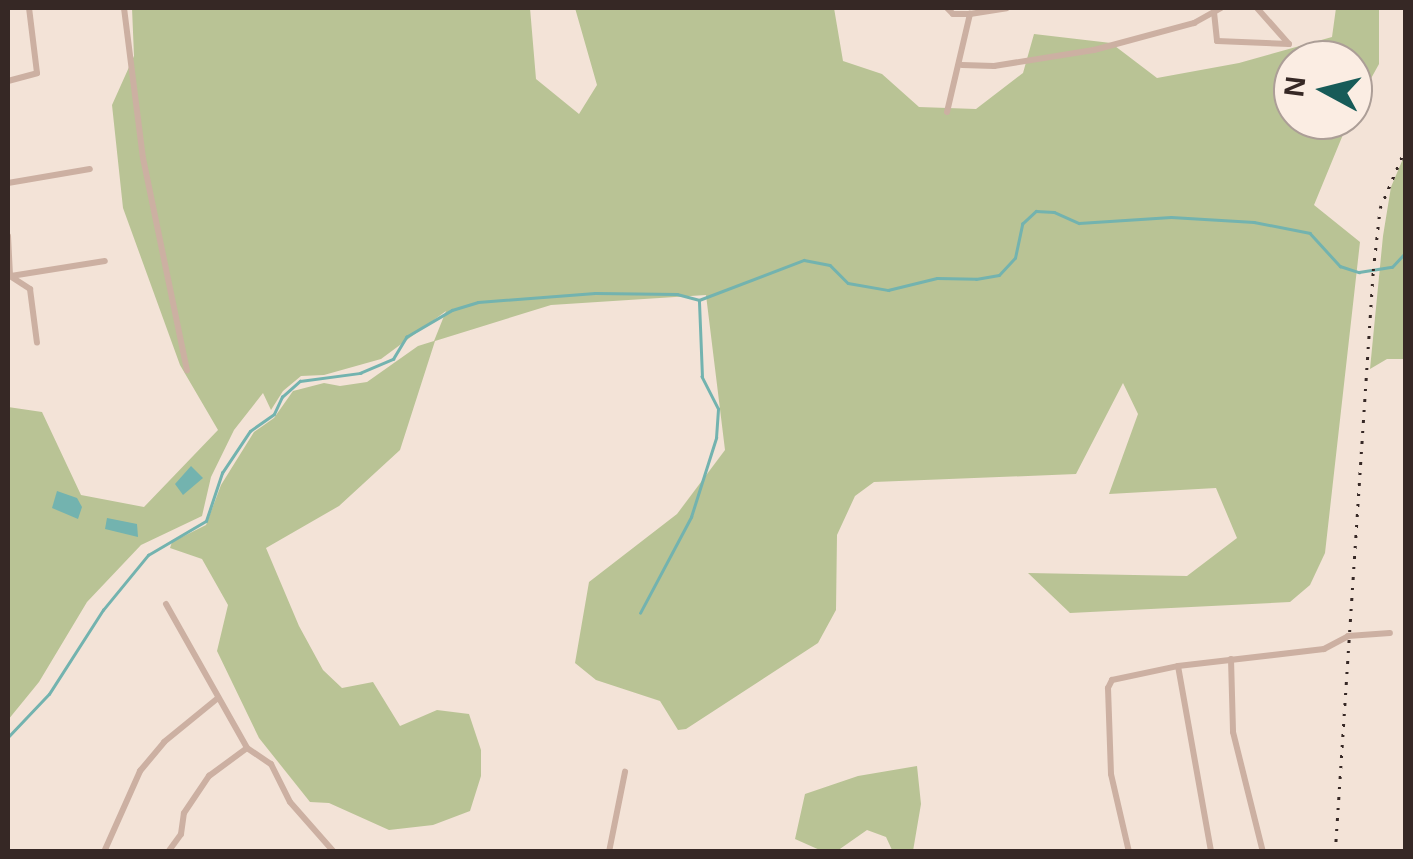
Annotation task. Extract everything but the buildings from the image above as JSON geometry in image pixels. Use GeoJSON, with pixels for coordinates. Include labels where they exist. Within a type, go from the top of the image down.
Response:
{"type":"FeatureCollection","features":[{"type":"Feature","properties":{"kind":"street"},"geometry":{"type":"LineString","coordinates":[[8,80],[37,73],[28,8]]}},
{"type":"Feature","properties":{"kind":"street"},"geometry":{"type":"LineString","coordinates":[[124,8],[143,158],[187,370]]}},
{"type":"Feature","properties":{"kind":"street"},"geometry":{"type":"LineString","coordinates":[[947,8],[953,14],[1006,8]]}},
{"type":"Feature","properties":{"kind":"street"},"geometry":{"type":"LineString","coordinates":[[962,65],[994,66],[1094,50],[1186,26],[1218,10],[1218,42],[1290,44],[1257,8]]}},
{"type":"Feature","properties":{"kind":"street"},"geometry":{"type":"LineString","coordinates":[[948,112],[962,65],[970,14]]}},
{"type":"Feature","properties":{"kind":"street"},"geometry":{"type":"LineString","coordinates":[[8,183],[90,169]]}},
{"type":"Feature","properties":{"kind":"street"},"geometry":{"type":"LineString","coordinates":[[8,236],[10,276]]}},
{"type":"Feature","properties":{"kind":"street"},"geometry":{"type":"LineString","coordinates":[[10,276],[105,261]]}},
{"type":"Feature","properties":{"kind":"street"},"geometry":{"type":"LineString","coordinates":[[10,276],[30,289],[38,344]]}},
{"type":"Feature","properties":{"kind":"street"},"geometry":{"type":"LineString","coordinates":[[166,604],[247,748],[271,764],[290,802],[334,852]]}},
{"type":"Feature","properties":{"kind":"street"},"geometry":{"type":"LineString","coordinates":[[1129,852],[1112,774],[1108,684],[1116,678],[1178,666],[1324,649],[1348,636],[1390,633]]}},
{"type":"Feature","properties":{"kind":"street"},"geometry":{"type":"LineString","coordinates":[[1231,658],[1234,737],[1262,852]]}},
{"type":"Feature","properties":{"kind":"street"},"geometry":{"type":"LineString","coordinates":[[1178,666],[1212,852]]}},
{"type":"Feature","properties":{"kind":"street"},"geometry":{"type":"LineString","coordinates":[[104,852],[140,771],[164,742],[218,698]]}},
{"type":"Feature","properties":{"kind":"street"},"geometry":{"type":"LineString","coordinates":[[168,852],[181,834],[184,813],[209,776],[247,748]]}},
{"type":"Feature","properties":{"kind":"street"},"geometry":{"type":"LineString","coordinates":[[609,852],[625,772]]}},
{"type":"Feature","properties":{"kind":"green space"},"geometry":{"type":"Polygon","coordinates":[[[132,8],[530,8],[536,79],[579,114],[597,85],[575,8],[834,8],[843,61],[882,74],[919,107],[976,109],[1023,73],[1034,34],[1111,43],[1157,78],[1273,53],[1273,140],[1341,140],[1314,205],[1360,242],[1325,553],[1310,585],[1290,602],[1070,613],[1028,573],[1187,576],[1237,538],[1216,488],[1109,494],[1138,414],[1123,383],[1076,474],[874,482],[855,496],[837,535],[836,610],[818,643],[686,729],[678,730],[660,701],[596,680],[575,663],[589,582],[677,514],[725,450],[706,295],[551,305],[435,341],[400,450],[339,506],[266,548],[299,626],[323,670],[342,688],[373,682],[400,726],[437,710],[469,714],[481,750],[481,776],[470,811],[433,825],[389,830],[329,803],[310,802],[259,738],[217,651],[228,605],[202,559],[170,548],[172,542],[206,525],[221,485],[254,432],[274,418],[293,391],[324,383],[340,386],[367,382],[418,346],[434,341],[446,311],[381,359],[324,375],[301,376],[283,391],[271,410],[263,393],[234,430],[211,477],[202,516],[141,545],[87,602],[39,682],[8,720],[8,407],[42,412],[81,495],[144,507],[218,430],[180,365],[123,208],[112,105],[134,56],[132,8]]]}},
{"type":"Feature","properties":{"kind":"green space"},"geometry":{"type":"Polygon","coordinates":[[[1336,8],[1379,8],[1379,64],[1373,75],[1373,40],[1321,40],[1332,37],[1336,8]]]}},
{"type":"Feature","properties":{"kind":"green space"},"geometry":{"type":"Polygon","coordinates":[[[1405,154],[1405,359],[1387,359],[1370,369],[1383,236],[1391,187],[1405,154]]]}},
{"type":"Feature","properties":{"kind":"green space"},"geometry":{"type":"Polygon","coordinates":[[[917,766],[921,804],[913,851],[892,850],[886,837],[867,830],[837,851],[822,851],[795,839],[805,794],[858,776],[917,766]]]}},
{"type":"Feature","properties":{"kind":"water"},"geometry":{"type":"Polygon","coordinates":[[[191,466],[203,478],[183,495],[175,484],[191,466]]]}},
{"type":"Feature","properties":{"kind":"water"},"geometry":{"type":"Polygon","coordinates":[[[57,491],[77,498],[82,507],[78,519],[52,508],[57,491]]]}},
{"type":"Feature","properties":{"kind":"water"},"geometry":{"type":"Polygon","coordinates":[[[107,518],[137,524],[138,537],[105,529],[107,518]]]}},
{"type":"Feature","properties":{"kind":"waterway"},"geometry":{"type":"LineString","coordinates":[[8,737],[49,694],[103,610],[148,555],[206,521],[222,473],[250,431],[274,414],[282,397],[300,381],[360,373],[393,359],[406,337],[452,310],[478,302],[595,293],[677,294],[699,300],[804,260],[830,265],[848,283],[888,290],[937,278],[976,279],[999,275],[1015,258],[1022,224],[1036,211],[1054,212],[1079,223],[1171,217],[1254,222],[1310,233],[1340,266],[1359,272],[1392,267],[1406,252]]}},
{"type":"Feature","properties":{"kind":"waterway"},"geometry":{"type":"LineString","coordinates":[[640,613],[691,517],[716,438],[718,409],[702,377],[699,301]]}},
{"type":"Feature","properties":{"kind":"railway"},"geometry":{"type":"LineString","coordinates":[[1335,852],[1373,271],[1380,208],[1406,147]]}}]}
